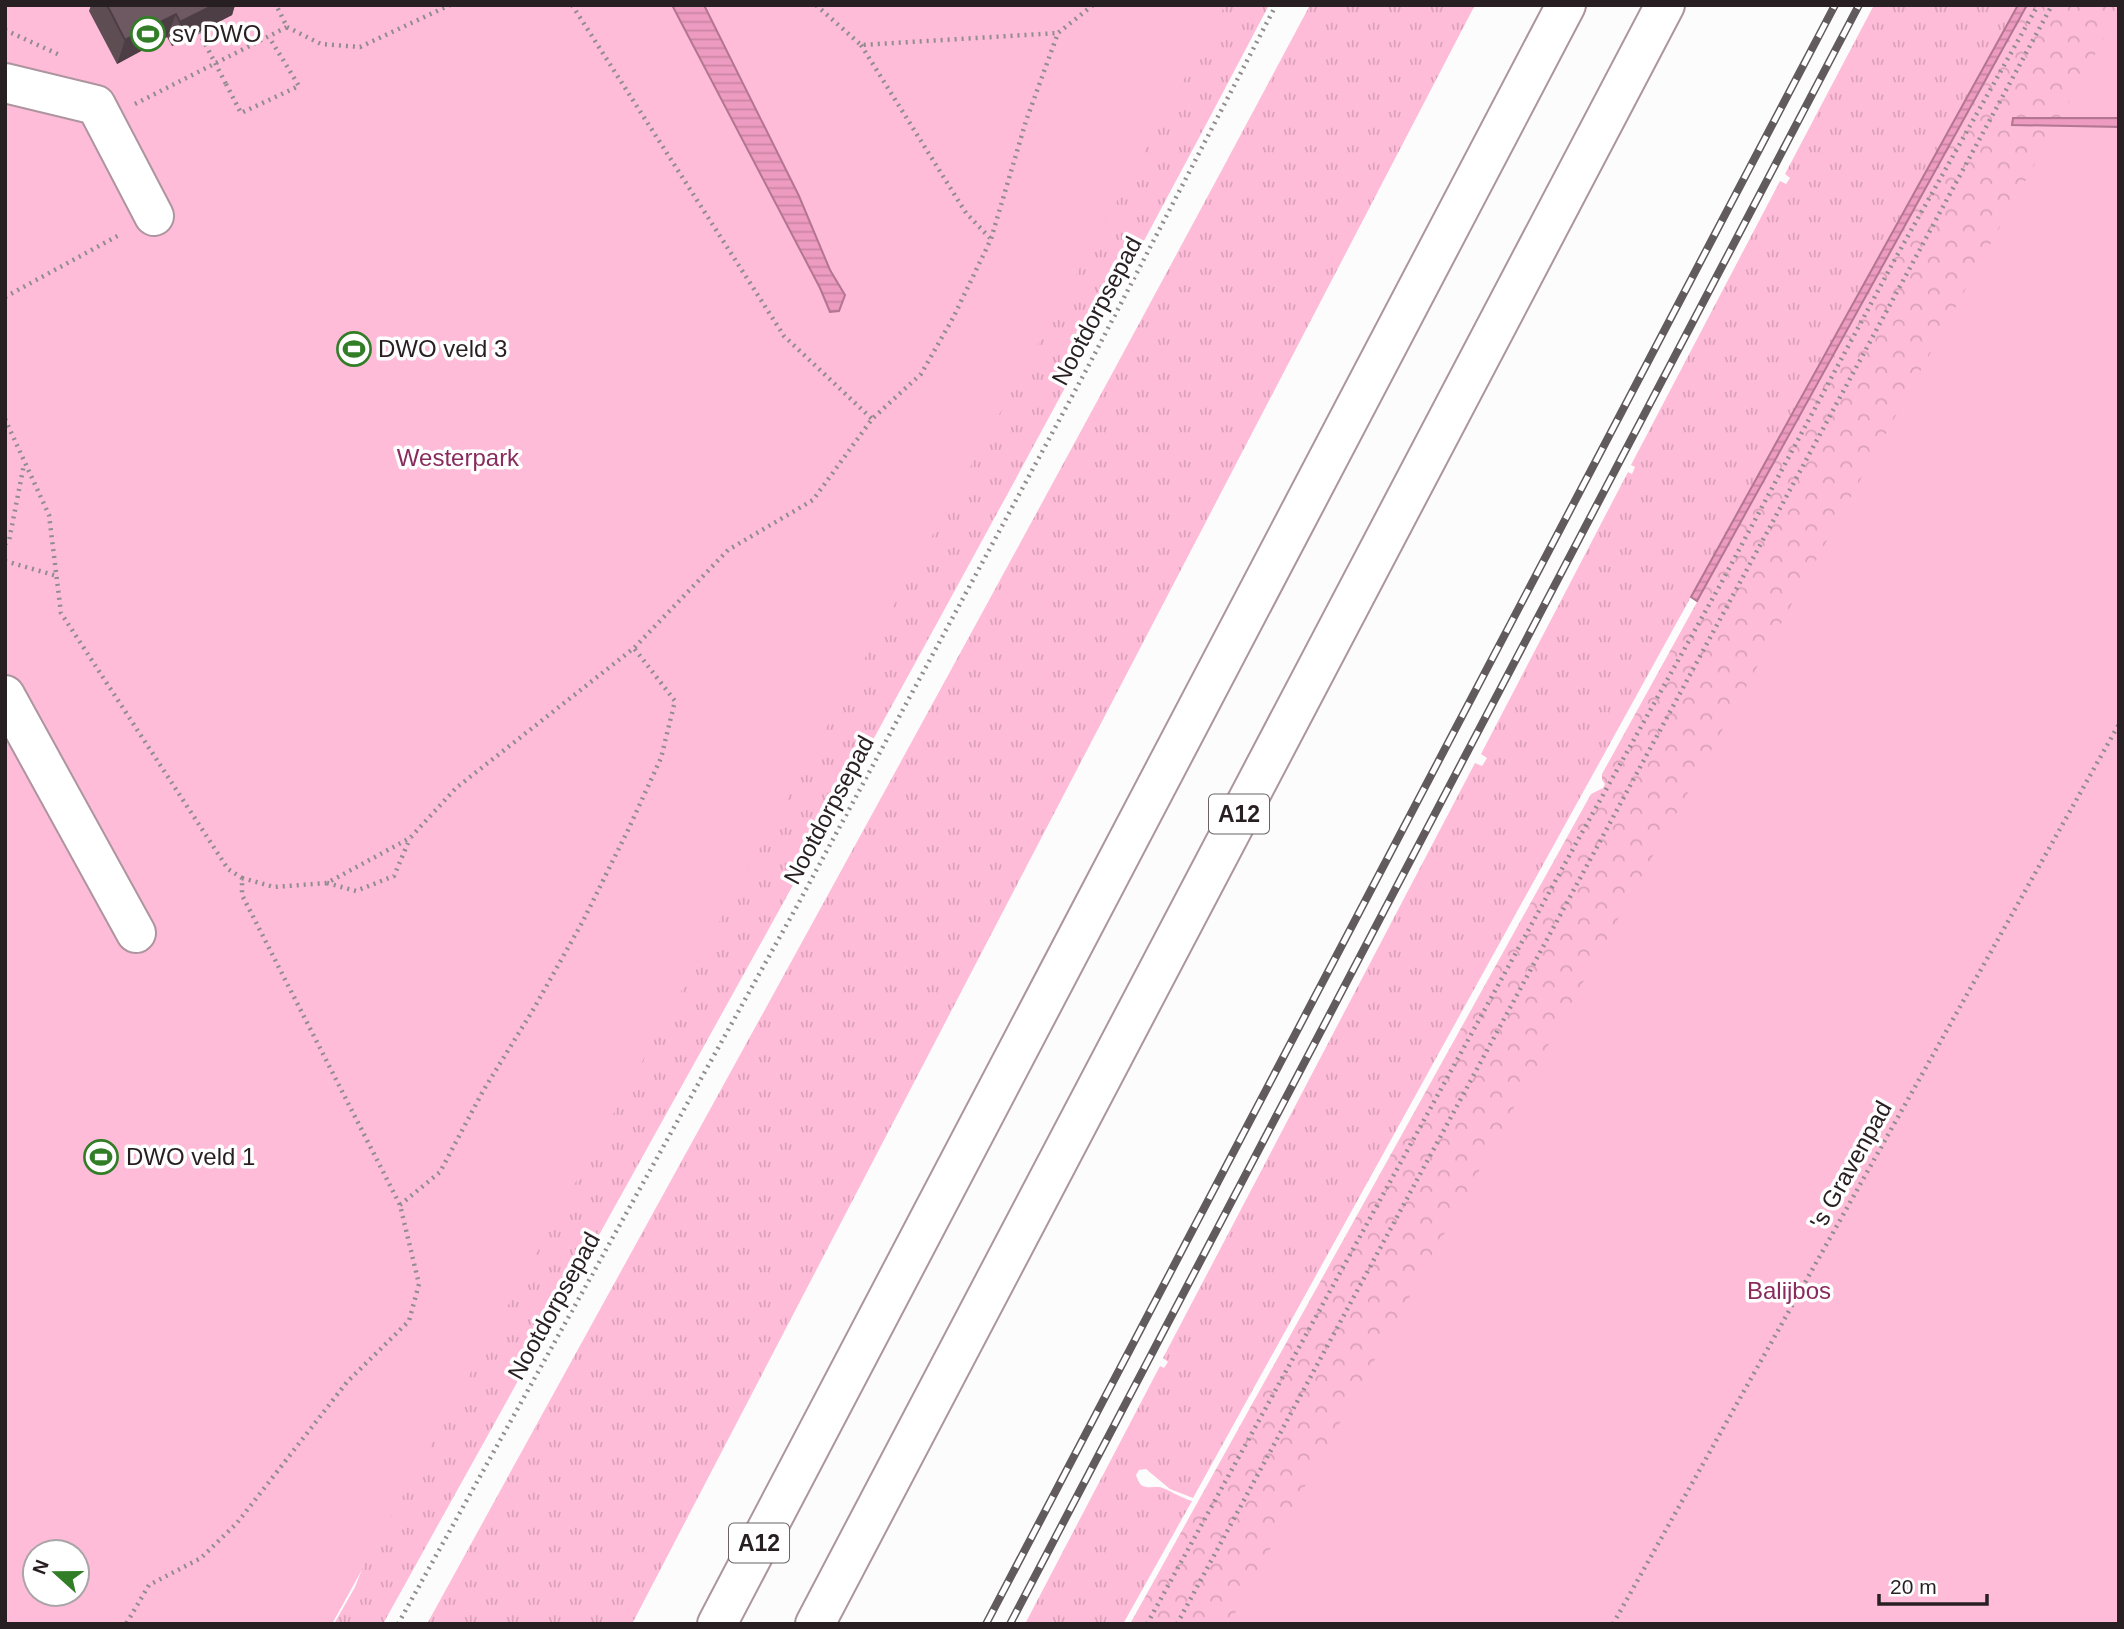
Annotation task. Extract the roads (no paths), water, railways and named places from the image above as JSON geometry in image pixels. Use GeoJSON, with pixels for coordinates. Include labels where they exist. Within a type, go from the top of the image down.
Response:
{"type":"FeatureCollection","features":[{"type":"Feature","properties":{"kind":"main road","name":"A12"},"geometry":{"type":"LineString","coordinates":[[717,1624],[1566,5]]}},
{"type":"Feature","properties":{"kind":"main road","name":"A12"},"geometry":{"type":"LineString","coordinates":[[815,1624],[1665,5]]}},
{"type":"Feature","properties":{"kind":"main road"},"geometry":{"type":"LineString","coordinates":[[5,83],[96,104],[155,216]]}},
{"type":"Feature","properties":{"kind":"main road"},"geometry":{"type":"LineString","coordinates":[[5,695],[136,933]]}},
{"type":"Feature","properties":{"kind":"railway"},"geometry":{"type":"LineString","coordinates":[[986,1624],[1835,5]]}},
{"type":"Feature","properties":{"kind":"railway"},"geometry":{"type":"LineString","coordinates":[[1010,1624],[1859,5]]}},
{"type":"Feature","properties":{"kind":"place","name":"sv DWO"},"geometry":{"type":"Point","coordinates":[148,34]}},
{"type":"Feature","properties":{"kind":"place","name":"DWO veld 3"},"geometry":{"type":"Point","coordinates":[354,349]}},
{"type":"Feature","properties":{"kind":"place","name":"DWO veld 1"},"geometry":{"type":"Point","coordinates":[101,1157]}},
{"type":"Feature","properties":{"kind":"park label","name":"Westerpark"},"geometry":{"type":"Point","coordinates":[458,458]}},
{"type":"Feature","properties":{"kind":"park label","name":"Balijbos"},"geometry":{"type":"Point","coordinates":[1789,1291]}}]}
